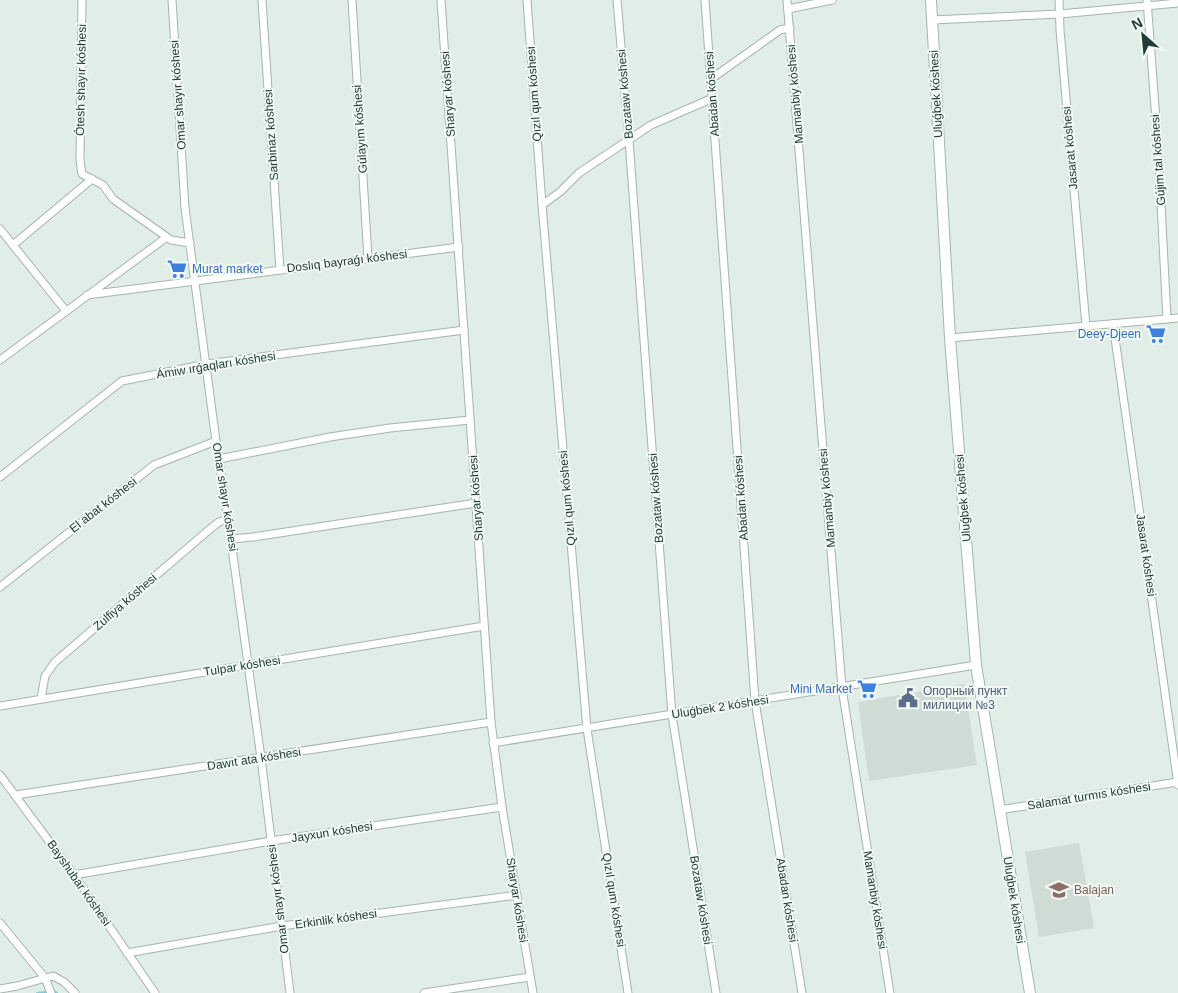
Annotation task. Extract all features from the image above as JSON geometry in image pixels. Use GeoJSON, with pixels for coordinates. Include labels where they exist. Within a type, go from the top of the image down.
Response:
{"type":"FeatureCollection","features":[{"type":"Feature","properties":{"kind":"street","name":"Ótesh shayır kóshesi"},"geometry":{"type":"LineString","coordinates":[[82,0],[80,160],[82,174],[92,179]]}},
{"type":"Feature","properties":{"kind":"street","name":"Omar shayır kóshesi"},"geometry":{"type":"LineString","coordinates":[[172,0],[190,243],[218,459],[261,758],[290,993]]}},
{"type":"Feature","properties":{"kind":"street","name":"Sarbinaz kóshesi"},"geometry":{"type":"LineString","coordinates":[[262,0],[280,270]]}},
{"type":"Feature","properties":{"kind":"street","name":"Gúlayım kóshesi"},"geometry":{"type":"LineString","coordinates":[[352,0],[368,258]]}},
{"type":"Feature","properties":{"kind":"street","name":"Sharyar kóshesi"},"geometry":{"type":"LineString","coordinates":[[441,0],[491,722],[502,806],[533,993]]}},
{"type":"Feature","properties":{"kind":"street","name":"Qızıl qum kóshesi"},"geometry":{"type":"LineString","coordinates":[[527,0],[542,204],[587,729],[628,993]]}},
{"type":"Feature","properties":{"kind":"street","name":"Bozataw kóshesi"},"geometry":{"type":"LineString","coordinates":[[617,0],[672,715],[716,993]]}},
{"type":"Feature","properties":{"kind":"street","name":"Abadan kóshesi"},"geometry":{"type":"LineString","coordinates":[[705,0],[755,701],[802,993]]}},
{"type":"Feature","properties":{"kind":"street","name":"Mamanbiy kóshesi"},"geometry":{"type":"LineString","coordinates":[[788,0],[842,688],[890,993]]}},
{"type":"Feature","properties":{"kind":"street"},"geometry":{"type":"LineString","coordinates":[[788,9],[832,0]]}},
{"type":"Feature","properties":{"kind":"street","name":"Uluǵbek kóshesi"},"geometry":{"type":"LineString","coordinates":[[931,0],[950,338],[976,665],[1030,993]]}},
{"type":"Feature","properties":{"kind":"street","name":"Jasarat kóshesi"},"geometry":{"type":"LineString","coordinates":[[1059,0],[1086,326]]}},
{"type":"Feature","properties":{"kind":"street"},"geometry":{"type":"LineString","coordinates":[[932,20],[1060,14],[1147,3],[1178,3]]}},
{"type":"Feature","properties":{"kind":"street","name":"Gújim tal kóshesi"},"geometry":{"type":"LineString","coordinates":[[1147,3],[1158,147],[1167,319]]}},
{"type":"Feature","properties":{"kind":"street"},"geometry":{"type":"LineString","coordinates":[[711,79],[780,30],[790,28]]}},
{"type":"Feature","properties":{"kind":"street"},"geometry":{"type":"LineString","coordinates":[[542,204],[560,192],[579,173],[651,125],[713,98]]}},
{"type":"Feature","properties":{"kind":"street"},"geometry":{"type":"LineString","coordinates":[[13,245],[92,179],[103,185],[113,199],[171,240],[190,243]]}},
{"type":"Feature","properties":{"kind":"street"},"geometry":{"type":"LineString","coordinates":[[0,229],[66,311]]}},
{"type":"Feature","properties":{"kind":"street","name":"Doslıq bayraǵı kóshesi"},"geometry":{"type":"LineString","coordinates":[[0,360],[167,237]]}},
{"type":"Feature","properties":{"kind":"street","name":"Doslıq bayraǵı kóshesi"},"geometry":{"type":"LineString","coordinates":[[87,296],[459,247]]}},
{"type":"Feature","properties":{"kind":"street"},"geometry":{"type":"LineString","coordinates":[[950,338],[1178,318]]}},
{"type":"Feature","properties":{"kind":"street","name":"Jasarat kóshesi"},"geometry":{"type":"LineString","coordinates":[[1113,324],[1178,783]]}},
{"type":"Feature","properties":{"kind":"street","name":"Ámiw ırǵaqları kóshesi"},"geometry":{"type":"LineString","coordinates":[[0,478],[122,381],[207,364],[464,330]]}},
{"type":"Feature","properties":{"kind":"street"},"geometry":{"type":"LineString","coordinates":[[218,459],[330,437],[390,428],[470,420]]}},
{"type":"Feature","properties":{"kind":"street","name":"El abat kóshesi"},"geometry":{"type":"LineString","coordinates":[[0,587],[154,464],[216,441]]}},
{"type":"Feature","properties":{"kind":"street"},"geometry":{"type":"LineString","coordinates":[[231,539],[476,503]]}},
{"type":"Feature","properties":{"kind":"street","name":"Zulfiya kóshesi"},"geometry":{"type":"LineString","coordinates":[[41,699],[45,676],[55,662],[210,529],[228,519]]}},
{"type":"Feature","properties":{"kind":"street","name":"Tulpar kóshesi"},"geometry":{"type":"LineString","coordinates":[[0,706],[484,626]]}},
{"type":"Feature","properties":{"kind":"street","name":"Uluǵbek 2 kóshesi"},"geometry":{"type":"LineString","coordinates":[[493,743],[976,665]]}},
{"type":"Feature","properties":{"kind":"street","name":"Dawıt ata kóshesi"},"geometry":{"type":"LineString","coordinates":[[16,795],[491,722]]}},
{"type":"Feature","properties":{"kind":"street","name":"Bayshubar kóshesi"},"geometry":{"type":"LineString","coordinates":[[0,775],[74,875],[155,993]]}},
{"type":"Feature","properties":{"kind":"street","name":"Salamat turmıs kóshesi"},"geometry":{"type":"LineString","coordinates":[[999,810],[1178,783]]}},
{"type":"Feature","properties":{"kind":"street","name":"Jayxun kóshesi"},"geometry":{"type":"LineString","coordinates":[[74,875],[271,841],[502,806]]}},
{"type":"Feature","properties":{"kind":"street","name":"Erkinlik kóshesi"},"geometry":{"type":"LineString","coordinates":[[127,954],[282,926],[516,895]]}},
{"type":"Feature","properties":{"kind":"street"},"geometry":{"type":"LineString","coordinates":[[0,923],[45,978],[51,993]]}},
{"type":"Feature","properties":{"kind":"street"},"geometry":{"type":"LineString","coordinates":[[0,988],[53,976],[64,982],[75,993]]}},
{"type":"Feature","properties":{"kind":"street"},"geometry":{"type":"LineString","coordinates":[[424,993],[530,977]]}},
{"type":"Feature","properties":{"kind":"shaded area"},"geometry":{"type":"Polygon","coordinates":[[[964,684],[977,765],[869,781],[858,702],[964,684]]]}},
{"type":"Feature","properties":{"kind":"shaded area","name":"Balajan"},"geometry":{"type":"Polygon","coordinates":[[[1079,843],[1094,928],[1039,937],[1025,852],[1079,843]]]}},
{"type":"Feature","properties":{"kind":"waterway"},"geometry":{"type":"LineString","coordinates":[[53,990],[57,993]]}},
{"type":"Feature","properties":{"kind":"waterway"},"geometry":{"type":"LineString","coordinates":[[37,993],[46,992]]}},
{"type":"Feature","properties":{"kind":"place","name":"Murat market"},"geometry":{"type":"Point","coordinates":[177,269]}},
{"type":"Feature","properties":{"kind":"place","name":"Deey-Djeen"},"geometry":{"type":"Point","coordinates":[1156,334]}},
{"type":"Feature","properties":{"kind":"place","name":"Mini Market"},"geometry":{"type":"Point","coordinates":[867,689]}},
{"type":"Feature","properties":{"kind":"place","name":"Опорный пункт милиции №3"},"geometry":{"type":"Point","coordinates":[908,698]}},
{"type":"Feature","properties":{"kind":"place","name":"Balajan"},"geometry":{"type":"Point","coordinates":[1059,890]}}]}
